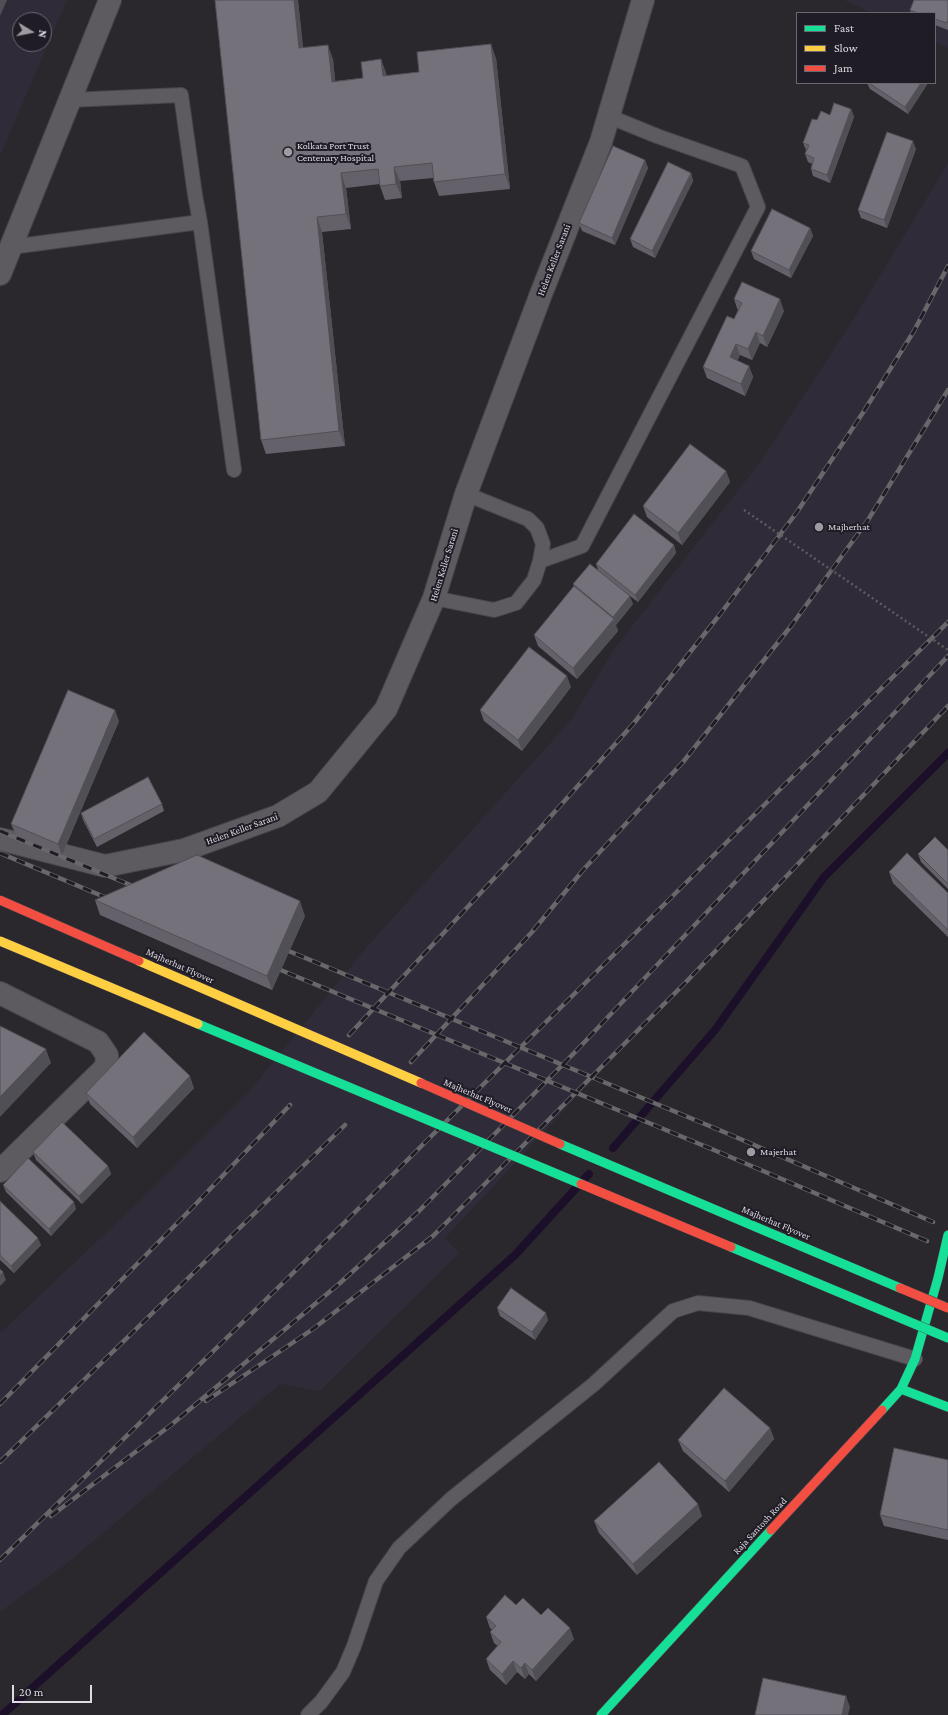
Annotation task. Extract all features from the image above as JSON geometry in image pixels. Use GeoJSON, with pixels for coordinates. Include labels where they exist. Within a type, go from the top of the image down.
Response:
{"type":"FeatureCollection","features":[{"type":"Feature","properties":{"kind":"main road","name":"Majherhat Flyover"},"geometry":{"type":"LineString","coordinates":[[0,900],[542,1136],[948,1308]]}},
{"type":"Feature","properties":{"kind":"main road"},"geometry":{"type":"LineString","coordinates":[[0,941],[948,1338]]}},
{"type":"Feature","properties":{"kind":"main road","name":"Raja Santosh Road"},"geometry":{"type":"LineString","coordinates":[[601,1715],[901,1389],[915,1359],[938,1278],[948,1235]]}},
{"type":"Feature","properties":{"kind":"main road"},"geometry":{"type":"LineString","coordinates":[[901,1389],[948,1407]]}},
{"type":"Feature","properties":{"kind":"street"},"geometry":{"type":"LineString","coordinates":[[0,274],[110,0]]}},
{"type":"Feature","properties":{"kind":"street","name":"Helen Keller Sarani"},"geometry":{"type":"LineString","coordinates":[[0,839],[105,866],[184,850],[278,816],[318,792],[386,709],[434,598],[466,494],[600,142],[643,0]]}},
{"type":"Feature","properties":{"kind":"street"},"geometry":{"type":"LineString","coordinates":[[0,993],[98,1042],[107,1055],[106,1067],[0,1171]]}},
{"type":"Feature","properties":{"kind":"lane"},"geometry":{"type":"LineString","coordinates":[[69,100],[181,95],[234,470]]}},
{"type":"Feature","properties":{"kind":"lane"},"geometry":{"type":"LineString","coordinates":[[540,561],[582,546],[758,207],[742,166],[657,136],[608,116]]}},
{"type":"Feature","properties":{"kind":"lane"},"geometry":{"type":"LineString","coordinates":[[11,247],[200,222]]}},
{"type":"Feature","properties":{"kind":"lane"},"geometry":{"type":"LineString","coordinates":[[434,598],[494,610],[516,603],[534,580],[540,561],[543,544],[537,528],[528,519],[466,494]]}},
{"type":"Feature","properties":{"kind":"lane"},"geometry":{"type":"LineString","coordinates":[[308,1715],[321,1702],[343,1672],[354,1646],[376,1581],[399,1548],[451,1499],[594,1384],[673,1311],[698,1303],[749,1308],[915,1359]]}},
{"type":"Feature","properties":{"kind":"path"},"geometry":{"type":"LineString","coordinates":[[744,510],[948,650]]}},
{"type":"Feature","properties":{"kind":"shaded area"},"geometry":{"type":"Polygon","coordinates":[[[0,0],[67,0],[52,35],[52,12],[12,12],[12,52],[45,52],[0,156],[0,0]]]}},
{"type":"Feature","properties":{"kind":"shaded area"},"geometry":{"type":"Polygon","coordinates":[[[844,0],[948,0],[948,48],[936,42],[936,12],[870,12],[844,0]]]}},
{"type":"Feature","properties":{"kind":"shaded area"},"geometry":{"type":"Polygon","coordinates":[[[948,163],[948,705],[774,886],[445,1238],[459,1253],[320,1391],[280,1384],[66,1564],[0,1612],[0,1333],[145,1196],[248,1093],[366,948],[571,720],[615,648],[761,461],[855,317],[948,163]]]}},
{"type":"Feature","properties":{"kind":"building"},"geometry":{"type":"Polygon","coordinates":[[[215,0],[294,0],[299,48],[328,45],[332,82],[363,78],[361,62],[381,59],[383,76],[419,72],[417,52],[491,44],[505,174],[434,182],[432,163],[394,167],[396,184],[380,186],[378,169],[341,173],[346,214],[317,217],[339,431],[261,440],[215,0]]]}},
{"type":"Feature","properties":{"kind":"building"},"geometry":{"type":"Polygon","coordinates":[[[914,0],[948,0],[948,20],[947,23],[936,19],[936,12],[915,12],[910,10],[914,0]]]}},
{"type":"Feature","properties":{"kind":"building"},"geometry":{"type":"Polygon","coordinates":[[[870,84],[920,84],[905,107],[870,84]]]}},
{"type":"Feature","properties":{"kind":"building"},"geometry":{"type":"Polygon","coordinates":[[[834,103],[851,109],[827,175],[811,169],[814,158],[805,154],[809,145],[803,143],[812,119],[817,120],[821,111],[830,115],[834,103]]]}},
{"type":"Feature","properties":{"kind":"building"},"geometry":{"type":"Polygon","coordinates":[[[887,132],[913,141],[884,220],[858,210],[887,132]]]}},
{"type":"Feature","properties":{"kind":"building"},"geometry":{"type":"Polygon","coordinates":[[[613,146],[645,160],[612,238],[579,223],[613,146]]]}},
{"type":"Feature","properties":{"kind":"building"},"geometry":{"type":"Polygon","coordinates":[[[668,162],[691,173],[652,251],[630,239],[668,162]]]}},
{"type":"Feature","properties":{"kind":"building"},"geometry":{"type":"Polygon","coordinates":[[[772,209],[810,228],[789,270],[751,251],[772,209]]]}},
{"type":"Feature","properties":{"kind":"building"},"geometry":{"type":"Polygon","coordinates":[[[742,282],[780,299],[763,336],[756,332],[748,349],[736,344],[730,357],[749,366],[741,384],[703,367],[727,316],[734,319],[742,303],[734,299],[742,282]]]}},
{"type":"Feature","properties":{"kind":"building"},"geometry":{"type":"Polygon","coordinates":[[[690,444],[726,471],[678,533],[643,506],[690,444]]]}},
{"type":"Feature","properties":{"kind":"building"},"geometry":{"type":"Polygon","coordinates":[[[634,514],[674,545],[635,595],[596,564],[634,514]]]}},
{"type":"Feature","properties":{"kind":"building"},"geometry":{"type":"Polygon","coordinates":[[[590,564],[630,596],[613,617],[573,584],[590,564]]]}},
{"type":"Feature","properties":{"kind":"building"},"geometry":{"type":"Polygon","coordinates":[[[574,586],[614,619],[573,668],[534,635],[574,586]]]}},
{"type":"Feature","properties":{"kind":"building"},"geometry":{"type":"Polygon","coordinates":[[[529,647],[567,676],[518,740],[480,710],[529,647]]]}},
{"type":"Feature","properties":{"kind":"building"},"geometry":{"type":"Polygon","coordinates":[[[68,690],[115,710],[58,844],[11,824],[68,690]]]}},
{"type":"Feature","properties":{"kind":"building"},"geometry":{"type":"Polygon","coordinates":[[[148,777],[162,804],[94,839],[81,813],[148,777]]]}},
{"type":"Feature","properties":{"kind":"building"},"geometry":{"type":"Polygon","coordinates":[[[935,837],[948,850],[948,884],[918,854],[935,837]]]}},
{"type":"Feature","properties":{"kind":"building"},"geometry":{"type":"Polygon","coordinates":[[[907,853],[948,893],[948,930],[889,872],[907,853]]]}},
{"type":"Feature","properties":{"kind":"building"},"geometry":{"type":"Polygon","coordinates":[[[197,855],[300,901],[267,976],[95,900],[197,855]]]}},
{"type":"Feature","properties":{"kind":"building"},"geometry":{"type":"Polygon","coordinates":[[[0,1026],[46,1049],[0,1097],[0,1026]]]}},
{"type":"Feature","properties":{"kind":"building"},"geometry":{"type":"Polygon","coordinates":[[[144,1032],[190,1076],[133,1137],[86,1093],[144,1032]]]}},
{"type":"Feature","properties":{"kind":"building"},"geometry":{"type":"Polygon","coordinates":[[[62,1122],[108,1166],[79,1196],[33,1152],[62,1122]]]}},
{"type":"Feature","properties":{"kind":"building"},"geometry":{"type":"Polygon","coordinates":[[[28,1158],[74,1202],[49,1229],[3,1185],[28,1158]]]}},
{"type":"Feature","properties":{"kind":"building"},"geometry":{"type":"Polygon","coordinates":[[[0,1201],[38,1238],[11,1266],[0,1255],[0,1201]]]}},
{"type":"Feature","properties":{"kind":"building"},"geometry":{"type":"Polygon","coordinates":[[[0,1269],[3,1272],[0,1276],[0,1269]]]}},
{"type":"Feature","properties":{"kind":"building"},"geometry":{"type":"Polygon","coordinates":[[[511,1288],[546,1313],[532,1332],[497,1308],[511,1288]]]}},
{"type":"Feature","properties":{"kind":"building"},"geometry":{"type":"Polygon","coordinates":[[[724,1388],[770,1428],[725,1481],[678,1440],[724,1388]]]}},
{"type":"Feature","properties":{"kind":"building"},"geometry":{"type":"Polygon","coordinates":[[[894,1448],[948,1460],[948,1530],[880,1515],[894,1448]]]}},
{"type":"Feature","properties":{"kind":"building"},"geometry":{"type":"Polygon","coordinates":[[[659,1462],[698,1504],[633,1564],[594,1521],[659,1462]]]}},
{"type":"Feature","properties":{"kind":"building"},"geometry":{"type":"Polygon","coordinates":[[[505,1595],[516,1605],[523,1598],[541,1615],[548,1608],[570,1628],[532,1670],[525,1663],[521,1668],[513,1661],[502,1674],[486,1659],[501,1642],[490,1632],[496,1626],[486,1617],[505,1595]]]}},
{"type":"Feature","properties":{"kind":"building"},"geometry":{"type":"Polygon","coordinates":[[[763,1678],[846,1696],[842,1715],[755,1715],[763,1678]]]}},
{"type":"Feature","properties":{"kind":"waterway"},"geometry":{"type":"LineString","coordinates":[[613,1148],[715,1030],[824,877],[948,753]]}},
{"type":"Feature","properties":{"kind":"waterway"},"geometry":{"type":"LineString","coordinates":[[2,1715],[515,1255],[589,1174]]}},
{"type":"Feature","properties":{"kind":"railway"},"geometry":{"type":"LineString","coordinates":[[349,1035],[526,844],[634,723],[721,613],[797,512],[864,411],[914,331],[948,266]]}},
{"type":"Feature","properties":{"kind":"railway"},"geometry":{"type":"LineString","coordinates":[[411,1062],[532,932],[584,869],[683,762],[791,626],[868,520],[948,390]]}},
{"type":"Feature","properties":{"kind":"railway"},"geometry":{"type":"LineString","coordinates":[[0,1560],[341,1226],[948,622]]}},
{"type":"Feature","properties":{"kind":"railway"},"geometry":{"type":"LineString","coordinates":[[51,1516],[171,1425],[340,1283],[419,1211],[577,1050],[948,656]]}},
{"type":"Feature","properties":{"kind":"railway"},"geometry":{"type":"LineString","coordinates":[[206,1401],[313,1329],[433,1236],[687,981],[948,706]]}},
{"type":"Feature","properties":{"kind":"railway"},"geometry":{"type":"LineString","coordinates":[[0,831],[140,889]]}},
{"type":"Feature","properties":{"kind":"railway"},"geometry":{"type":"LineString","coordinates":[[0,853],[114,901]]}},
{"type":"Feature","properties":{"kind":"railway"},"geometry":{"type":"LineString","coordinates":[[279,947],[724,1132],[933,1222]]}},
{"type":"Feature","properties":{"kind":"railway"},"geometry":{"type":"LineString","coordinates":[[271,966],[714,1150],[927,1241]]}},
{"type":"Feature","properties":{"kind":"railway"},"geometry":{"type":"LineString","coordinates":[[0,1404],[192,1208],[290,1105]]}},
{"type":"Feature","properties":{"kind":"railway"},"geometry":{"type":"LineString","coordinates":[[0,1462],[345,1125]]}},
{"type":"Feature","properties":{"kind":"traffic: fast"},"geometry":{"type":"LineString","coordinates":[[198,1024],[581,1184]]}},
{"type":"Feature","properties":{"kind":"traffic: fast"},"geometry":{"type":"LineString","coordinates":[[560,1144],[900,1288]]}},
{"type":"Feature","properties":{"kind":"traffic: fast"},"geometry":{"type":"LineString","coordinates":[[882,1410],[901,1389],[915,1359],[938,1278],[948,1235]]}},
{"type":"Feature","properties":{"kind":"traffic: fast"},"geometry":{"type":"LineString","coordinates":[[731,1247],[948,1338]]}},
{"type":"Feature","properties":{"kind":"traffic: fast"},"geometry":{"type":"LineString","coordinates":[[901,1389],[948,1407]]}},
{"type":"Feature","properties":{"kind":"traffic: fast"},"geometry":{"type":"LineString","coordinates":[[601,1715],[771,1530]]}},
{"type":"Feature","properties":{"kind":"traffic: jam"},"geometry":{"type":"LineString","coordinates":[[0,900],[139,961]]}},
{"type":"Feature","properties":{"kind":"traffic: jam"},"geometry":{"type":"LineString","coordinates":[[421,1083],[560,1144]]}},
{"type":"Feature","properties":{"kind":"traffic: jam"},"geometry":{"type":"LineString","coordinates":[[581,1184],[731,1247]]}},
{"type":"Feature","properties":{"kind":"traffic: jam"},"geometry":{"type":"LineString","coordinates":[[900,1288],[948,1308]]}},
{"type":"Feature","properties":{"kind":"traffic: jam"},"geometry":{"type":"LineString","coordinates":[[771,1530],[882,1410]]}},
{"type":"Feature","properties":{"kind":"traffic: slow"},"geometry":{"type":"LineString","coordinates":[[0,941],[198,1024]]}},
{"type":"Feature","properties":{"kind":"traffic: slow"},"geometry":{"type":"LineString","coordinates":[[139,961],[421,1083]]}},
{"type":"Feature","properties":{"kind":"place","name":"Kolkata Port Trust Centenary Hospital"},"geometry":{"type":"Point","coordinates":[288,152]}},
{"type":"Feature","properties":{"kind":"place","name":"Majherhat"},"geometry":{"type":"Point","coordinates":[819,527]}},
{"type":"Feature","properties":{"kind":"place","name":"Majerhat"},"geometry":{"type":"Point","coordinates":[751,1152]}}]}
